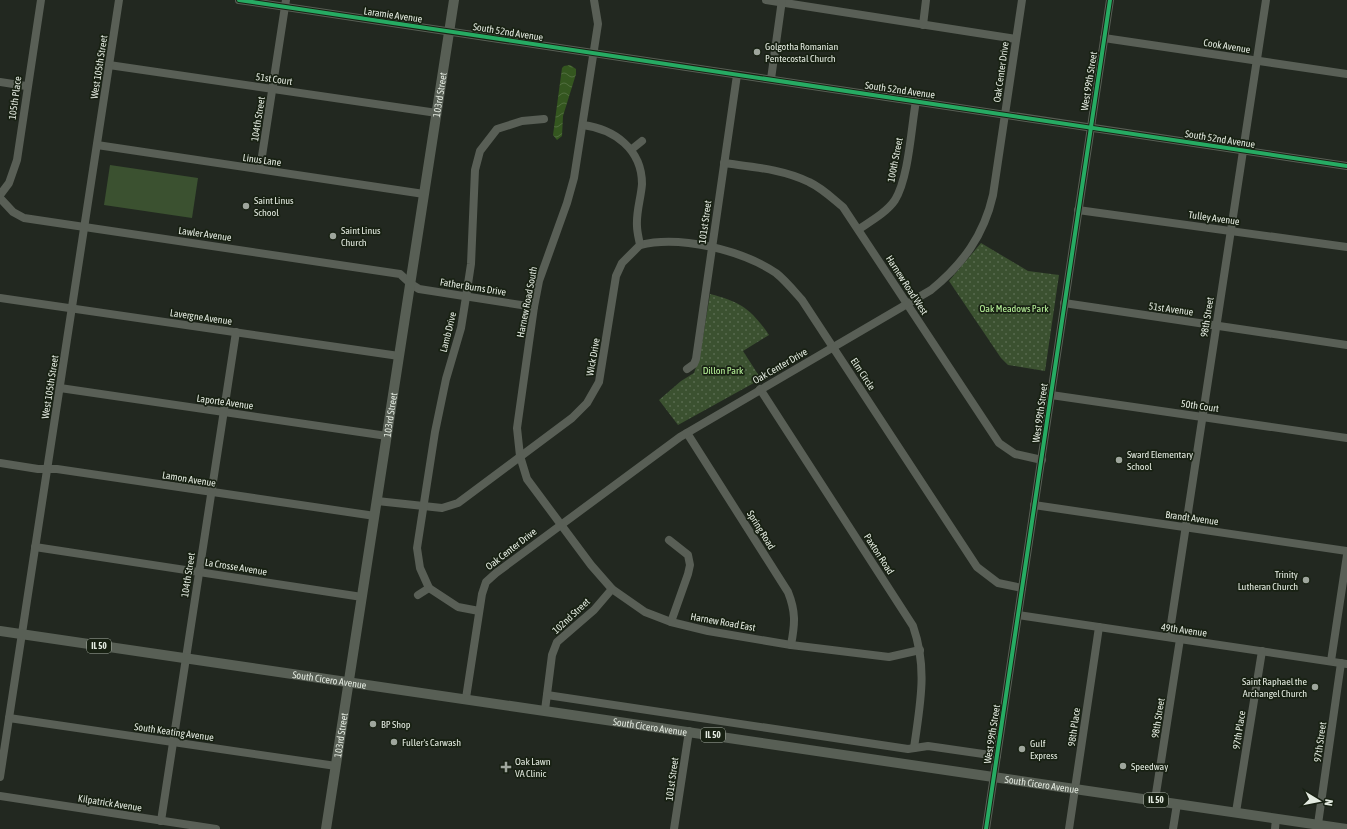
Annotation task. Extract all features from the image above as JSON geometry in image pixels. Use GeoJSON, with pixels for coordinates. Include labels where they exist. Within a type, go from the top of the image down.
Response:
{"type":"FeatureCollection","features":[{"type":"Feature","properties":{"kind":"main road","name":"103rd Street"},"geometry":{"type":"LineString","coordinates":[[326,829],[454,0]]}},
{"type":"Feature","properties":{"kind":"main road","name":"South Cicero Avenue"},"geometry":{"type":"LineString","coordinates":[[0,631],[466,698],[1347,829]]}},
{"type":"Feature","properties":{"kind":"street","name":"105th Place"},"geometry":{"type":"LineString","coordinates":[[0,196],[9,183],[17,160],[26,86],[41,0]]}},
{"type":"Feature","properties":{"kind":"street","name":"West 105th Street"},"geometry":{"type":"LineString","coordinates":[[0,777],[119,0]]}},
{"type":"Feature","properties":{"kind":"street","name":"Laramie Avenue"},"geometry":{"type":"LineString","coordinates":[[239,0],[286,3],[450,31]]}},
{"type":"Feature","properties":{"kind":"street"},"geometry":{"type":"LineString","coordinates":[[593,54],[598,24],[594,0]]}},
{"type":"Feature","properties":{"kind":"street"},"geometry":{"type":"LineString","coordinates":[[766,0],[782,1],[1016,39]]}},
{"type":"Feature","properties":{"kind":"street"},"geometry":{"type":"LineString","coordinates":[[923,25],[926,0]]}},
{"type":"Feature","properties":{"kind":"street","name":"Oak Center Drive"},"geometry":{"type":"LineString","coordinates":[[466,698],[479,611],[486,582],[496,573],[653,456],[760,389],[931,290],[950,274],[966,256],[979,236],[990,210],[1006,114],[1022,0]]}},
{"type":"Feature","properties":{"kind":"street","name":"West 99th Street"},"geometry":{"type":"LineString","coordinates":[[986,829],[1110,0]]}},
{"type":"Feature","properties":{"kind":"street","name":"98th Street"},"geometry":{"type":"LineString","coordinates":[[1168,637],[1266,0]]}},
{"type":"Feature","properties":{"kind":"street"},"geometry":{"type":"LineString","coordinates":[[771,79],[782,1]]}},
{"type":"Feature","properties":{"kind":"street","name":"104th Street"},"geometry":{"type":"LineString","coordinates":[[260,169],[286,3]]}},
{"type":"Feature","properties":{"kind":"street","name":"South 52nd Avenue"},"geometry":{"type":"LineString","coordinates":[[450,31],[593,54],[771,79],[1347,166]]}},
{"type":"Feature","properties":{"kind":"street","name":"Cook Avenue"},"geometry":{"type":"LineString","coordinates":[[1104,38],[1347,74]]}},
{"type":"Feature","properties":{"kind":"street","name":"Harnew Road South"},"geometry":{"type":"LineString","coordinates":[[560,524],[527,479],[520,456],[517,428],[539,281],[567,203],[574,178],[593,54]]}},
{"type":"Feature","properties":{"kind":"street","name":"51st Court"},"geometry":{"type":"LineString","coordinates":[[109,65],[437,113]]}},
{"type":"Feature","properties":{"kind":"street","name":"101st Street"},"geometry":{"type":"LineString","coordinates":[[687,368],[694,364],[696,359],[737,75]]}},
{"type":"Feature","properties":{"kind":"street"},"geometry":{"type":"LineString","coordinates":[[0,82],[26,86]]}},
{"type":"Feature","properties":{"kind":"street","name":"100th Street"},"geometry":{"type":"LineString","coordinates":[[859,229],[884,211],[894,200],[902,183],[916,101]]}},
{"type":"Feature","properties":{"kind":"street","name":"Lamb Drive"},"geometry":{"type":"LineString","coordinates":[[429,588],[420,568],[417,548],[422,506],[446,379],[461,328],[466,297],[470,264],[475,170],[480,151],[497,129],[522,121],[544,119]]}},
{"type":"Feature","properties":{"kind":"street"},"geometry":{"type":"LineString","coordinates":[[583,124],[607,130],[632,149],[638,163],[641,176],[637,226],[640,244]]}},
{"type":"Feature","properties":{"kind":"street"},"geometry":{"type":"LineString","coordinates":[[632,149],[642,141]]}},
{"type":"Feature","properties":{"kind":"street","name":"Linus Lane"},"geometry":{"type":"LineString","coordinates":[[97,145],[424,194]]}},
{"type":"Feature","properties":{"kind":"street","name":"Harnew Road West"},"geometry":{"type":"LineString","coordinates":[[724,163],[785,173],[808,181],[827,193],[843,207],[859,229],[999,443],[1015,454],[1042,460]]}},
{"type":"Feature","properties":{"kind":"street","name":"Lawler Avenue"},"geometry":{"type":"LineString","coordinates":[[0,196],[13,212],[24,218],[400,274],[411,284]]}},
{"type":"Feature","properties":{"kind":"street","name":"Tulley Avenue"},"geometry":{"type":"LineString","coordinates":[[1078,210],[1347,247]]}},
{"type":"Feature","properties":{"kind":"street","name":"Elm Circle"},"geometry":{"type":"LineString","coordinates":[[640,244],[666,241],[712,247],[747,257],[777,274],[802,300],[977,567],[998,583],[1022,588]]}},
{"type":"Feature","properties":{"kind":"street","name":"Wick Drive"},"geometry":{"type":"LineString","coordinates":[[377,500],[442,508],[458,503],[572,418],[591,397],[599,382],[616,276],[622,263],[640,244]]}},
{"type":"Feature","properties":{"kind":"street","name":"Father Burns Drive"},"geometry":{"type":"LineString","coordinates":[[411,284],[419,289],[534,307]]}},
{"type":"Feature","properties":{"kind":"street","name":"Lavergne Avenue"},"geometry":{"type":"LineString","coordinates":[[0,298],[399,356]]}},
{"type":"Feature","properties":{"kind":"street","name":"51st Avenue"},"geometry":{"type":"LineString","coordinates":[[1064,303],[1347,345]]}},
{"type":"Feature","properties":{"kind":"street","name":"104th Street"},"geometry":{"type":"LineString","coordinates":[[161,820],[210,493],[236,332]]}},
{"type":"Feature","properties":{"kind":"street","name":"Laporte Avenue"},"geometry":{"type":"LineString","coordinates":[[60,388],[387,436]]}},
{"type":"Feature","properties":{"kind":"street","name":"Paxton Road"},"geometry":{"type":"LineString","coordinates":[[760,389],[900,603],[913,626],[920,650],[923,675],[914,748]]}},
{"type":"Feature","properties":{"kind":"street","name":"50th Court"},"geometry":{"type":"LineString","coordinates":[[1051,395],[1347,438]]}},
{"type":"Feature","properties":{"kind":"street","name":"Spring Road"},"geometry":{"type":"LineString","coordinates":[[688,433],[788,592],[794,608],[795,626],[792,645]]}},
{"type":"Feature","properties":{"kind":"street","name":"Lamon Avenue"},"geometry":{"type":"LineString","coordinates":[[0,463],[374,516]]}},
{"type":"Feature","properties":{"kind":"street","name":"Brandt Avenue"},"geometry":{"type":"LineString","coordinates":[[1034,505],[1347,551]]}},
{"type":"Feature","properties":{"kind":"street","name":"Harnew Road East"},"geometry":{"type":"LineString","coordinates":[[560,524],[591,566],[612,589],[645,612],[671,622],[708,631],[792,645],[889,657],[920,650]]}},
{"type":"Feature","properties":{"kind":"street"},"geometry":{"type":"LineString","coordinates":[[669,540],[688,555],[690,565],[671,622]]}},
{"type":"Feature","properties":{"kind":"street","name":"La Crosse Avenue"},"geometry":{"type":"LineString","coordinates":[[35,547],[362,596]]}},
{"type":"Feature","properties":{"kind":"street"},"geometry":{"type":"LineString","coordinates":[[1331,661],[1347,555]]}},
{"type":"Feature","properties":{"kind":"street"},"geometry":{"type":"LineString","coordinates":[[418,595],[429,588],[458,607],[479,611]]}},
{"type":"Feature","properties":{"kind":"street","name":"102nd Street"},"geometry":{"type":"LineString","coordinates":[[544,710],[552,655],[557,642],[594,610],[612,589]]}},
{"type":"Feature","properties":{"kind":"street","name":"49th Avenue"},"geometry":{"type":"LineString","coordinates":[[1018,615],[1344,663]]}},
{"type":"Feature","properties":{"kind":"street","name":"98th Place"},"geometry":{"type":"LineString","coordinates":[[1069,829],[1099,627]]}},
{"type":"Feature","properties":{"kind":"street","name":"98th Street"},"geometry":{"type":"LineString","coordinates":[[1155,800],[1180,639]]}},
{"type":"Feature","properties":{"kind":"street","name":"97th Place"},"geometry":{"type":"LineString","coordinates":[[1236,812],[1262,651]]}},
{"type":"Feature","properties":{"kind":"street","name":"97th Street"},"geometry":{"type":"LineString","coordinates":[[1318,824],[1344,663]]}},
{"type":"Feature","properties":{"kind":"street","name":"South Cicero Avenue"},"geometry":{"type":"LineString","coordinates":[[547,695],[908,749],[928,746],[997,756]]}},
{"type":"Feature","properties":{"kind":"street","name":"South Keating Avenue"},"geometry":{"type":"LineString","coordinates":[[9,718],[336,766]]}},
{"type":"Feature","properties":{"kind":"street","name":"101st Street"},"geometry":{"type":"LineString","coordinates":[[674,829],[689,731]]}},
{"type":"Feature","properties":{"kind":"street","name":"Kilpatrick Avenue"},"geometry":{"type":"LineString","coordinates":[[0,796],[216,829]]}},
{"type":"Feature","properties":{"kind":"street"},"geometry":{"type":"LineString","coordinates":[[1173,829],[1177,804]]}},
{"type":"Feature","properties":{"kind":"street"},"geometry":{"type":"LineString","coordinates":[[1275,829],[1276,818]]}},
{"type":"Feature","properties":{"kind":"green space"},"geometry":{"type":"Polygon","coordinates":[[[110,165],[198,178],[192,218],[104,205],[110,165]]]}},
{"type":"Feature","properties":{"kind":"green space","name":"Oak Meadows Park"},"geometry":{"type":"Polygon","coordinates":[[[981,243],[1028,271],[1059,275],[1045,371],[1008,365],[1001,358],[949,281],[981,243]]]}},
{"type":"Feature","properties":{"kind":"green space","name":"Dillon Park"},"geometry":{"type":"Polygon","coordinates":[[[710,294],[730,300],[744,308],[757,319],[769,335],[743,351],[761,379],[678,425],[659,400],[681,381],[694,373],[700,355],[710,294]]]}},
{"type":"Feature","properties":{"kind":"water"},"geometry":{"type":"Polygon","coordinates":[[[570,65],[576,69],[576,74],[563,116],[562,136],[557,140],[553,135],[562,68],[570,65]]]}},
{"type":"Feature","properties":{"kind":"cycle path"},"geometry":{"type":"LineString","coordinates":[[239,0],[1347,166]]}},
{"type":"Feature","properties":{"kind":"cycle path"},"geometry":{"type":"LineString","coordinates":[[986,829],[1110,0]]}},
{"type":"Feature","properties":{"kind":"place","name":"Golgotha Romanian Pentecostal Church"},"geometry":{"type":"Point","coordinates":[757,52]}},
{"type":"Feature","properties":{"kind":"place","name":"Saint Linus School"},"geometry":{"type":"Point","coordinates":[246,206]}},
{"type":"Feature","properties":{"kind":"place","name":"Saint Linus Church"},"geometry":{"type":"Point","coordinates":[333,236]}},
{"type":"Feature","properties":{"kind":"place","name":"Sward Elementary School"},"geometry":{"type":"Point","coordinates":[1119,460]}},
{"type":"Feature","properties":{"kind":"place","name":"Trinity Lutheran Church"},"geometry":{"type":"Point","coordinates":[1306,580]}},
{"type":"Feature","properties":{"kind":"place","name":"Saint Raphael the Archangel Church"},"geometry":{"type":"Point","coordinates":[1315,687]}},
{"type":"Feature","properties":{"kind":"place","name":"BP Shop"},"geometry":{"type":"Point","coordinates":[373,724]}},
{"type":"Feature","properties":{"kind":"place","name":"Fuller's Carwash"},"geometry":{"type":"Point","coordinates":[394,742]}},
{"type":"Feature","properties":{"kind":"place","name":"Gulf Express"},"geometry":{"type":"Point","coordinates":[1022,749]}},
{"type":"Feature","properties":{"kind":"place","name":"Speedway"},"geometry":{"type":"Point","coordinates":[1123,766]}},
{"type":"Feature","properties":{"kind":"place","name":"Oak Lawn VA Clinic"},"geometry":{"type":"Point","coordinates":[506,767]}}]}
